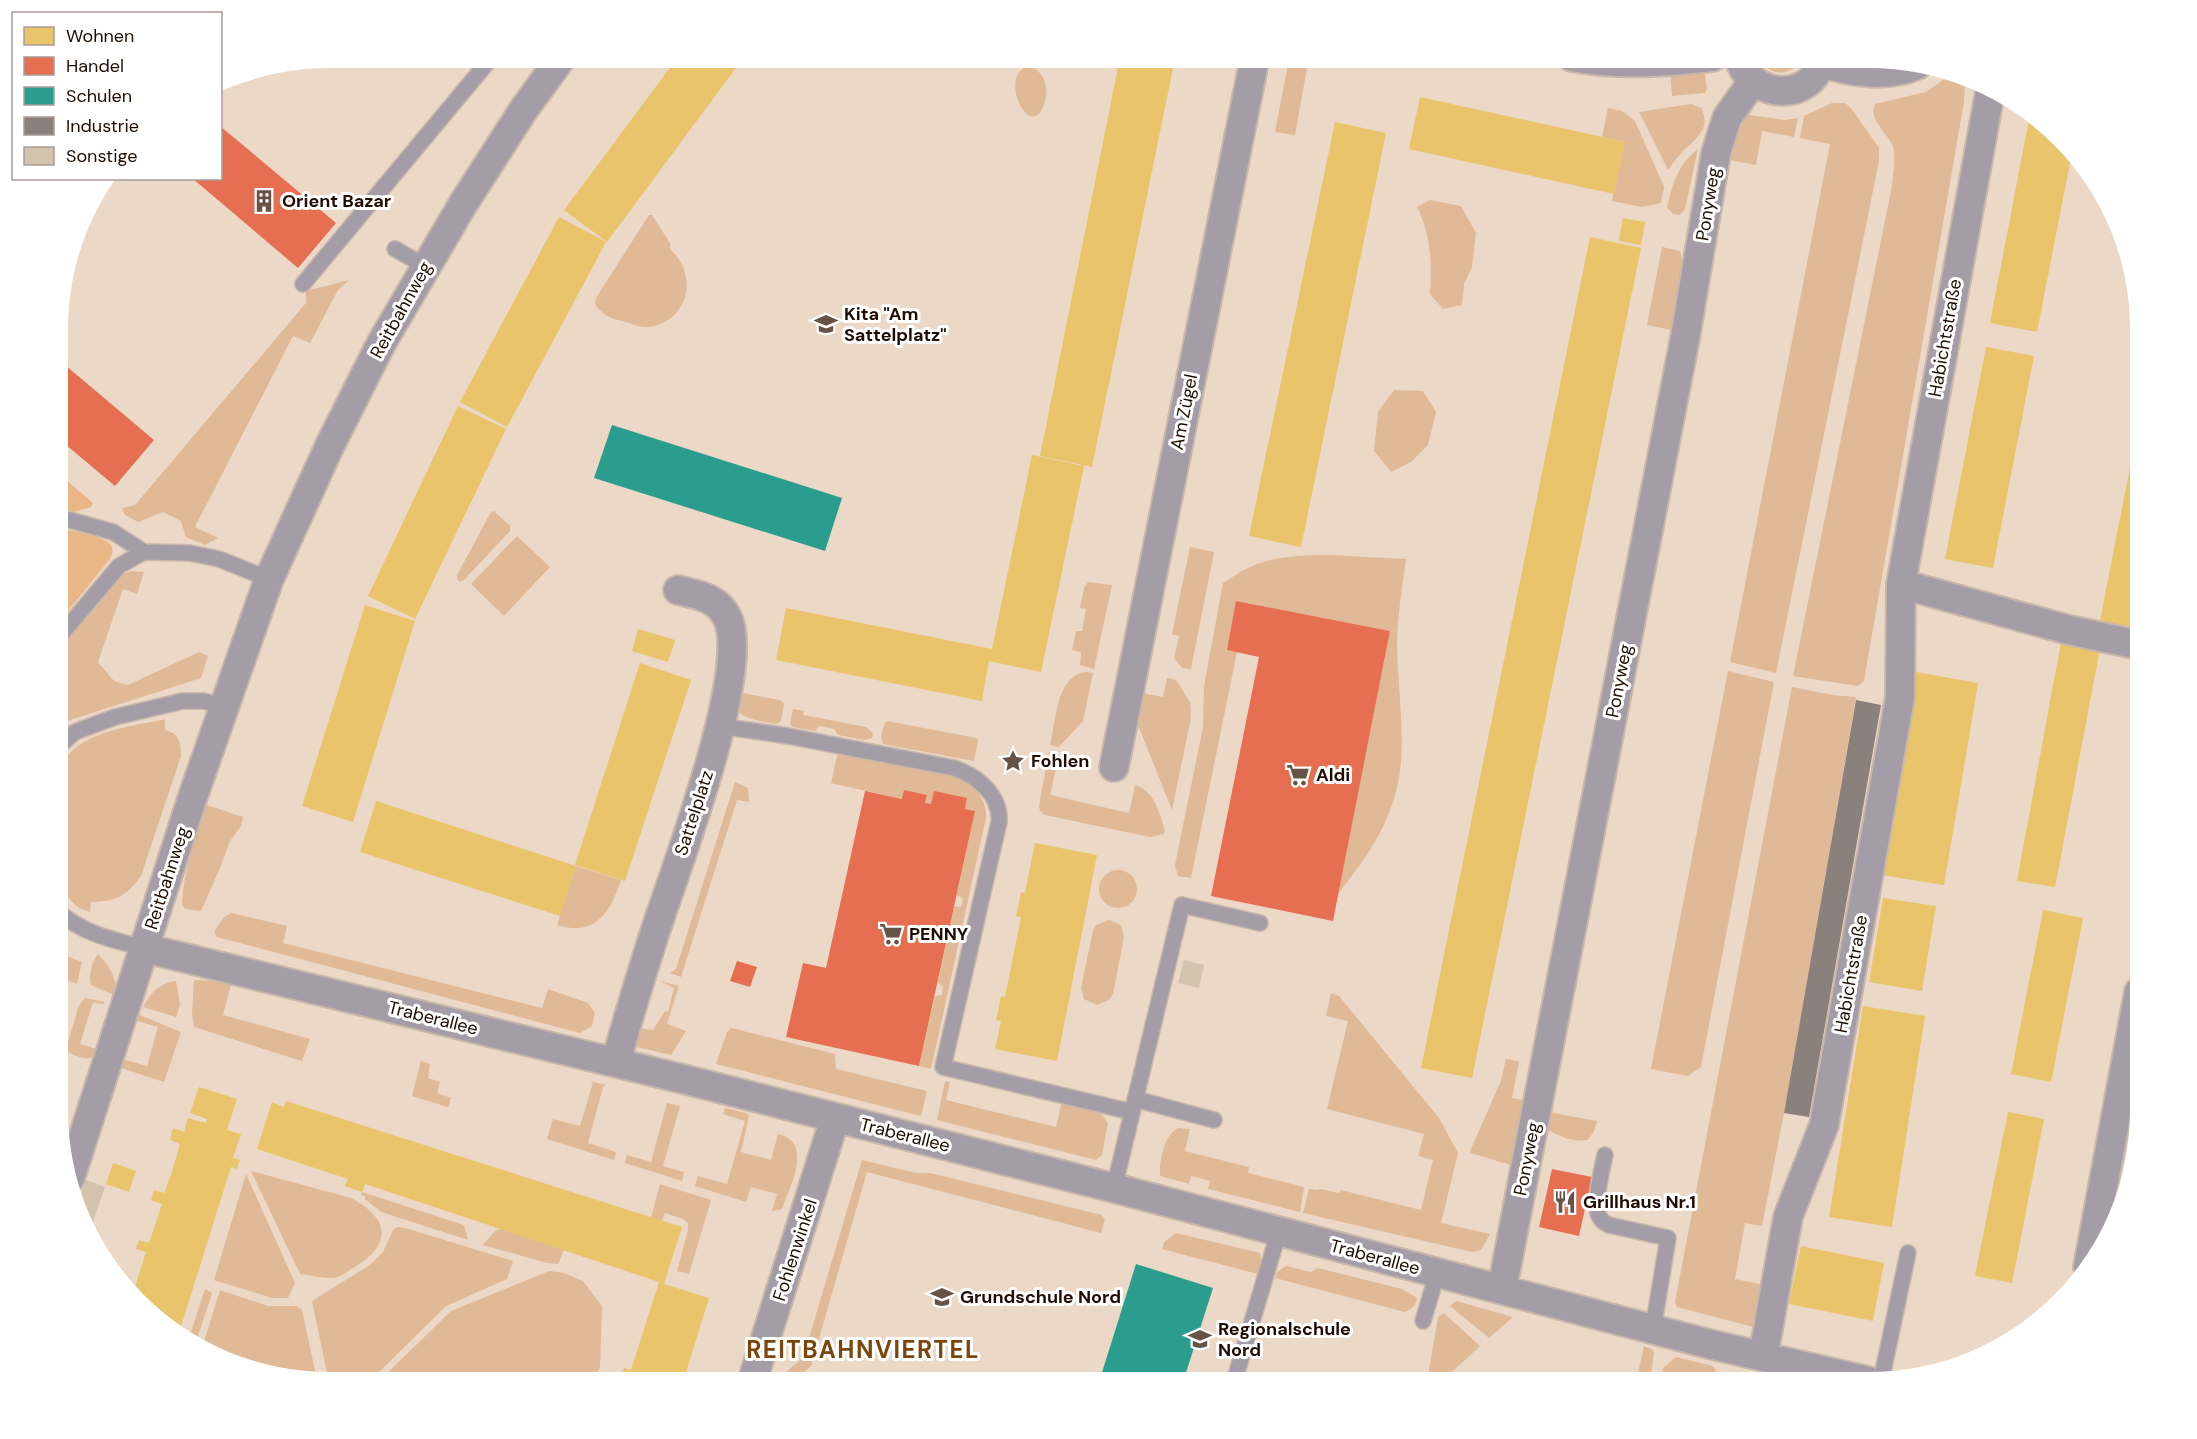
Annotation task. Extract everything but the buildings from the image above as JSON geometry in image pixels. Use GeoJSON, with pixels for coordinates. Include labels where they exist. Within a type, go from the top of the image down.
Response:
{"type":"FeatureCollection","features":[{"type":"Feature","properties":{"kind":"street","name":"Reitbahnweg"},"geometry":{"type":"LineString","coordinates":[[74,1166],[224,707],[269,579],[330,445],[382,342],[425,266],[553,68]]}},
{"type":"Feature","properties":{"kind":"street","name":"Am Zügel"},"geometry":{"type":"LineString","coordinates":[[1114,766],[1253,68]]}},
{"type":"Feature","properties":{"kind":"street","name":"Ponyweg"},"geometry":{"type":"LineString","coordinates":[[1502,1289],[1685,338],[1716,153],[1746,69],[1772,90],[1792,90],[1815,75],[1818,68]]}},
{"type":"Feature","properties":{"kind":"street"},"geometry":{"type":"LineString","coordinates":[[1842,68],[1885,72],[1904,70]]}},
{"type":"Feature","properties":{"kind":"street","name":"Habichtstraße"},"geometry":{"type":"LineString","coordinates":[[1763,1357],[1788,1217],[1824,1125],[1900,697],[1901,584],[1989,97]]}},
{"type":"Feature","properties":{"kind":"street"},"geometry":{"type":"LineString","coordinates":[[1901,584],[2069,630],[2130,643]]}},
{"type":"Feature","properties":{"kind":"street","name":"Sattelplatz"},"geometry":{"type":"LineString","coordinates":[[616,1062],[633,1000],[710,763],[720,726],[734,651],[727,617],[718,604],[707,597],[678,590]]}},
{"type":"Feature","properties":{"kind":"street","name":"Traberallee"},"geometry":{"type":"LineString","coordinates":[[144,948],[616,1062],[1114,1188],[1658,1331],[1827,1372]]}},
{"type":"Feature","properties":{"kind":"street"},"geometry":{"type":"LineString","coordinates":[[2092,1246],[2130,1041]]}},
{"type":"Feature","properties":{"kind":"street","name":"Fohlenwinkel"},"geometry":{"type":"LineString","coordinates":[[755,1372],[835,1118]]}},
{"type":"Feature","properties":{"kind":"lane"},"geometry":{"type":"LineString","coordinates":[[303,284],[483,68]]}},
{"type":"Feature","properties":{"kind":"lane"},"geometry":{"type":"LineString","coordinates":[[395,249],[425,266]]}},
{"type":"Feature","properties":{"kind":"lane"},"geometry":{"type":"LineString","coordinates":[[68,520],[113,532],[144,552]]}},
{"type":"Feature","properties":{"kind":"lane"},"geometry":{"type":"LineString","coordinates":[[68,626],[119,566],[144,552],[190,553],[219,559],[269,579]]}},
{"type":"Feature","properties":{"kind":"lane"},"geometry":{"type":"LineString","coordinates":[[68,738],[75,732],[115,717],[183,701],[204,701],[224,707]]}},
{"type":"Feature","properties":{"kind":"lane"},"geometry":{"type":"LineString","coordinates":[[720,726],[784,735],[954,768],[971,775],[986,788],[999,810],[999,822],[943,1067],[1214,1120]]}},
{"type":"Feature","properties":{"kind":"lane"},"geometry":{"type":"LineString","coordinates":[[1114,1188],[1182,905],[1260,923]]}},
{"type":"Feature","properties":{"kind":"lane"},"geometry":{"type":"LineString","coordinates":[[68,919],[97,935],[144,948]]}},
{"type":"Feature","properties":{"kind":"lane"},"geometry":{"type":"LineString","coordinates":[[1605,1155],[1597,1205],[1598,1215],[1603,1222],[1668,1238],[1658,1331]]}},
{"type":"Feature","properties":{"kind":"lane"},"geometry":{"type":"LineString","coordinates":[[1237,1372],[1279,1232]]}},
{"type":"Feature","properties":{"kind":"lane"},"geometry":{"type":"LineString","coordinates":[[1883,1371],[1908,1253]]}},
{"type":"Feature","properties":{"kind":"lane"},"geometry":{"type":"LineString","coordinates":[[1423,1322],[1437,1274]]}},
{"type":"Feature","properties":{"kind":"shaded area"},"geometry":{"type":"Polygon","coordinates":[[[1034,68],[1041,75],[1046,86],[1044,105],[1035,116],[1028,115],[1022,109],[1018,99],[1015,89],[1016,78],[1021,70],[1034,68]]]}},
{"type":"Feature","properties":{"kind":"shaded area"},"geometry":{"type":"Polygon","coordinates":[[[1287,68],[1307,68],[1295,135],[1275,132],[1287,68]]]}},
{"type":"Feature","properties":{"kind":"shaded area"},"geometry":{"type":"Polygon","coordinates":[[[1766,68],[1794,68],[1781,72],[1766,68]]]}},
{"type":"Feature","properties":{"kind":"shaded area"},"geometry":{"type":"Polygon","coordinates":[[[1704,69],[1707,89],[1705,93],[1672,96],[1670,72],[1704,69]]]}},
{"type":"Feature","properties":{"kind":"shaded area"},"geometry":{"type":"Polygon","coordinates":[[[1945,79],[1965,85],[1964,102],[1864,681],[1858,686],[1793,676],[1892,186],[1894,151],[1891,142],[1876,121],[1875,104],[1926,92],[1945,79]]]}},
{"type":"Feature","properties":{"kind":"shaded area"},"geometry":{"type":"Polygon","coordinates":[[[1832,103],[1845,103],[1851,108],[1879,148],[1879,161],[1776,673],[1730,662],[1830,144],[1800,138],[1804,116],[1832,103]]]}},
{"type":"Feature","properties":{"kind":"shaded area"},"geometry":{"type":"Polygon","coordinates":[[[1691,104],[1701,108],[1705,121],[1704,127],[1698,137],[1668,170],[1639,112],[1691,104]]]}},
{"type":"Feature","properties":{"kind":"shaded area"},"geometry":{"type":"Polygon","coordinates":[[[1608,108],[1622,111],[1635,121],[1664,187],[1661,203],[1642,207],[1612,201],[1625,142],[1602,137],[1608,108]]]}},
{"type":"Feature","properties":{"kind":"shaded area"},"geometry":{"type":"Polygon","coordinates":[[[1742,114],[1785,120],[1798,118],[1794,137],[1762,131],[1756,165],[1726,159],[1742,114]]]}},
{"type":"Feature","properties":{"kind":"shaded area"},"geometry":{"type":"Polygon","coordinates":[[[1698,149],[1685,209],[1679,215],[1673,214],[1667,207],[1674,182],[1686,161],[1698,149]]]}},
{"type":"Feature","properties":{"kind":"shaded area"},"geometry":{"type":"Polygon","coordinates":[[[1430,200],[1461,206],[1476,233],[1472,267],[1464,284],[1462,305],[1443,309],[1430,294],[1430,249],[1417,207],[1430,200]]]}},
{"type":"Feature","properties":{"kind":"shaded area"},"geometry":{"type":"Polygon","coordinates":[[[649,215],[652,215],[670,243],[670,249],[685,271],[687,284],[681,307],[673,316],[663,323],[645,327],[610,317],[600,311],[595,304],[596,298],[649,215]]]}},
{"type":"Feature","properties":{"kind":"shaded area"},"geometry":{"type":"Polygon","coordinates":[[[1662,247],[1680,251],[1684,269],[1672,330],[1647,325],[1662,247]]]}},
{"type":"Feature","properties":{"kind":"shaded area"},"geometry":{"type":"Polygon","coordinates":[[[349,280],[338,290],[310,343],[293,336],[195,527],[218,538],[205,545],[186,537],[181,521],[163,512],[138,522],[125,515],[122,508],[135,505],[306,303],[306,291],[349,280]]]}},
{"type":"Feature","properties":{"kind":"shaded area"},"geometry":{"type":"Polygon","coordinates":[[[1394,390],[1423,391],[1436,412],[1428,445],[1411,462],[1391,472],[1374,451],[1378,412],[1394,390]]]}},
{"type":"Feature","properties":{"kind":"shaded area"},"geometry":{"type":"Polygon","coordinates":[[[68,482],[93,503],[91,507],[74,512],[68,510],[68,482]]]}},
{"type":"Feature","properties":{"kind":"shaded area"},"geometry":{"type":"Polygon","coordinates":[[[494,511],[510,526],[510,531],[460,582],[457,575],[491,512],[494,511]]]}},
{"type":"Feature","properties":{"kind":"shaded area"},"geometry":{"type":"Polygon","coordinates":[[[68,530],[107,542],[113,550],[110,559],[68,611],[68,530]]]}},
{"type":"Feature","properties":{"kind":"shaded area"},"geometry":{"type":"Polygon","coordinates":[[[517,536],[550,567],[504,616],[471,584],[517,536]]]}},
{"type":"Feature","properties":{"kind":"shaded area"},"geometry":{"type":"Polygon","coordinates":[[[1190,547],[1214,552],[1191,669],[1182,668],[1174,658],[1179,636],[1172,634],[1190,547]]]}},
{"type":"Feature","properties":{"kind":"shaded area"},"geometry":{"type":"Polygon","coordinates":[[[1329,555],[1406,559],[1397,641],[1402,731],[1401,767],[1394,800],[1382,829],[1367,855],[1338,894],[1390,631],[1237,601],[1227,650],[1237,652],[1191,878],[1178,876],[1175,865],[1203,727],[1204,686],[1223,583],[1267,561],[1298,556],[1329,555]]]}},
{"type":"Feature","properties":{"kind":"shaded area"},"geometry":{"type":"Polygon","coordinates":[[[131,571],[144,572],[137,594],[123,589],[98,662],[114,681],[128,685],[199,652],[208,656],[201,678],[68,722],[68,637],[120,575],[131,571]]]}},
{"type":"Feature","properties":{"kind":"shaded area"},"geometry":{"type":"Polygon","coordinates":[[[1088,582],[1112,585],[1094,669],[1080,665],[1081,652],[1072,650],[1076,631],[1082,631],[1086,609],[1080,608],[1084,588],[1088,582]]]}},
{"type":"Feature","properties":{"kind":"shaded area"},"geometry":{"type":"Polygon","coordinates":[[[1728,671],[1774,682],[1701,1067],[1688,1076],[1651,1069],[1728,671]]]}},
{"type":"Feature","properties":{"kind":"shaded area"},"geometry":{"type":"Polygon","coordinates":[[[1086,672],[1093,673],[1083,721],[1059,747],[1050,745],[1063,690],[1076,675],[1086,672]]]}},
{"type":"Feature","properties":{"kind":"shaded area"},"geometry":{"type":"Polygon","coordinates":[[[1167,678],[1176,680],[1190,702],[1191,718],[1172,810],[1136,720],[1141,693],[1163,697],[1167,678]]]}},
{"type":"Feature","properties":{"kind":"shaded area"},"geometry":{"type":"Polygon","coordinates":[[[1792,687],[1856,697],[1784,1113],[1762,1226],[1745,1223],[1735,1279],[1769,1286],[1761,1329],[1677,1307],[1675,1302],[1792,687]]]}},
{"type":"Feature","properties":{"kind":"shaded area"},"geometry":{"type":"Polygon","coordinates":[[[736,692],[780,700],[784,704],[781,721],[777,724],[744,716],[735,708],[736,692]]]}},
{"type":"Feature","properties":{"kind":"shaded area"},"geometry":{"type":"Polygon","coordinates":[[[793,709],[804,711],[803,715],[866,727],[873,733],[872,738],[864,740],[838,735],[834,729],[819,726],[815,731],[793,727],[790,724],[793,709]]]}},
{"type":"Feature","properties":{"kind":"shaded area"},"geometry":{"type":"Polygon","coordinates":[[[165,719],[165,730],[170,731],[178,739],[181,756],[141,876],[130,889],[120,896],[91,902],[90,912],[77,907],[68,897],[68,756],[93,737],[117,729],[165,719]]]}},
{"type":"Feature","properties":{"kind":"shaded area"},"geometry":{"type":"Polygon","coordinates":[[[887,721],[976,738],[978,741],[974,761],[883,744],[882,732],[887,721]]]}},
{"type":"Feature","properties":{"kind":"shaded area"},"geometry":{"type":"Polygon","coordinates":[[[842,752],[953,776],[977,792],[986,810],[931,1069],[919,1066],[935,996],[942,995],[943,987],[938,982],[954,906],[961,907],[963,899],[957,895],[975,811],[965,809],[967,798],[931,804],[925,803],[927,795],[902,799],[831,783],[837,756],[842,752]]]}},
{"type":"Feature","properties":{"kind":"shaded area"},"geometry":{"type":"Polygon","coordinates":[[[1049,752],[1059,754],[1065,759],[1056,769],[1050,795],[1129,813],[1135,785],[1152,797],[1161,817],[1164,834],[1150,837],[1045,815],[1040,811],[1039,806],[1049,752]]]}},
{"type":"Feature","properties":{"kind":"shaded area"},"geometry":{"type":"Polygon","coordinates":[[[735,782],[748,788],[749,802],[737,800],[681,977],[670,973],[676,969],[735,782]]]}},
{"type":"Feature","properties":{"kind":"shaded area"},"geometry":{"type":"Polygon","coordinates":[[[207,805],[243,817],[241,826],[230,841],[201,911],[185,909],[182,905],[185,879],[207,805]]]}},
{"type":"Feature","properties":{"kind":"shaded area"},"geometry":{"type":"Polygon","coordinates":[[[576,866],[621,880],[612,903],[599,919],[591,925],[570,928],[557,925],[576,866]]]}},
{"type":"Feature","properties":{"kind":"shaded area"},"geometry":{"type":"Polygon","coordinates":[[[1118,870],[1131,876],[1137,889],[1131,902],[1118,908],[1105,902],[1099,889],[1105,876],[1118,870]]]}},
{"type":"Feature","properties":{"kind":"shaded area"},"geometry":{"type":"Polygon","coordinates":[[[231,913],[287,926],[283,943],[542,1008],[548,989],[588,1003],[595,1013],[592,1026],[580,1033],[217,937],[214,932],[223,918],[231,913]]]}},
{"type":"Feature","properties":{"kind":"shaded area"},"geometry":{"type":"Polygon","coordinates":[[[1109,920],[1121,925],[1124,937],[1113,994],[1109,1000],[1097,1005],[1084,999],[1081,988],[1093,931],[1096,925],[1109,920]]]}},
{"type":"Feature","properties":{"kind":"shaded area"},"geometry":{"type":"Polygon","coordinates":[[[98,954],[112,973],[116,984],[116,996],[91,985],[91,969],[98,954]]]}},
{"type":"Feature","properties":{"kind":"shaded area"},"geometry":{"type":"Polygon","coordinates":[[[68,957],[82,962],[77,984],[68,981],[68,957]]]}},
{"type":"Feature","properties":{"kind":"shaded area"},"geometry":{"type":"Polygon","coordinates":[[[194,980],[231,984],[223,1015],[310,1039],[302,1061],[194,1027],[192,1014],[194,980]]]}},
{"type":"Feature","properties":{"kind":"shaded area"},"geometry":{"type":"Polygon","coordinates":[[[176,981],[180,1005],[176,1017],[143,1007],[156,990],[176,981]]]}},
{"type":"Feature","properties":{"kind":"shaded area"},"geometry":{"type":"Polygon","coordinates":[[[660,981],[679,986],[667,1024],[686,1031],[671,1055],[636,1047],[633,1037],[638,1028],[653,1030],[665,1011],[668,1012],[674,988],[660,981]]]}},
{"type":"Feature","properties":{"kind":"shaded area"},"geometry":{"type":"Polygon","coordinates":[[[1331,993],[1339,996],[1439,1118],[1458,1153],[1441,1223],[1490,1234],[1481,1250],[1472,1252],[1303,1213],[1309,1189],[1339,1193],[1341,1190],[1421,1210],[1433,1160],[1418,1156],[1424,1134],[1327,1109],[1348,1021],[1326,1016],[1331,993]]]}},
{"type":"Feature","properties":{"kind":"shaded area"},"geometry":{"type":"Polygon","coordinates":[[[85,998],[105,1002],[103,1004],[93,1002],[80,1044],[100,1050],[96,1057],[84,1058],[68,1051],[68,1042],[79,1005],[85,998]]]}},
{"type":"Feature","properties":{"kind":"shaded area"},"geometry":{"type":"Polygon","coordinates":[[[137,1014],[181,1032],[164,1082],[121,1068],[122,1059],[147,1066],[158,1027],[134,1020],[137,1014]]]}},
{"type":"Feature","properties":{"kind":"shaded area"},"geometry":{"type":"Polygon","coordinates":[[[731,1028],[835,1054],[836,1069],[927,1091],[921,1116],[716,1064],[727,1032],[731,1028]]]}},
{"type":"Feature","properties":{"kind":"shaded area"},"geometry":{"type":"Polygon","coordinates":[[[1506,1059],[1519,1061],[1512,1098],[1523,1100],[1511,1165],[1470,1151],[1501,1081],[1506,1059]]]}},
{"type":"Feature","properties":{"kind":"shaded area"},"geometry":{"type":"Polygon","coordinates":[[[421,1061],[430,1064],[428,1078],[440,1082],[437,1093],[451,1098],[448,1107],[412,1096],[421,1061]]]}},
{"type":"Feature","properties":{"kind":"shaded area"},"geometry":{"type":"Polygon","coordinates":[[[590,1081],[606,1085],[603,1087],[588,1143],[616,1152],[614,1160],[547,1139],[553,1119],[580,1126],[593,1083],[590,1081]]]}},
{"type":"Feature","properties":{"kind":"shaded area"},"geometry":{"type":"Polygon","coordinates":[[[945,1081],[950,1082],[946,1100],[1056,1127],[1062,1101],[1094,1109],[1108,1123],[1102,1155],[1096,1160],[937,1120],[945,1081]]]}},
{"type":"Feature","properties":{"kind":"shaded area"},"geometry":{"type":"Polygon","coordinates":[[[667,1103],[680,1106],[663,1166],[684,1172],[682,1181],[625,1163],[627,1155],[651,1162],[667,1103]]]}},
{"type":"Feature","properties":{"kind":"shaded area"},"geometry":{"type":"Polygon","coordinates":[[[725,1108],[746,1113],[749,1116],[741,1152],[771,1160],[778,1134],[789,1139],[795,1146],[797,1155],[794,1177],[782,1209],[772,1211],[777,1194],[751,1187],[746,1202],[695,1186],[698,1176],[727,1184],[745,1121],[723,1114],[725,1108]]]}},
{"type":"Feature","properties":{"kind":"shaded area"},"geometry":{"type":"Polygon","coordinates":[[[1543,1111],[1597,1121],[1588,1140],[1571,1139],[1546,1128],[1543,1111]]]}},
{"type":"Feature","properties":{"kind":"shaded area"},"geometry":{"type":"Polygon","coordinates":[[[1178,1128],[1190,1129],[1185,1151],[1249,1167],[1248,1173],[1304,1187],[1300,1212],[1208,1189],[1210,1181],[1191,1176],[1189,1184],[1160,1176],[1163,1149],[1169,1136],[1178,1128]]]}},
{"type":"Feature","properties":{"kind":"shaded area"},"geometry":{"type":"Polygon","coordinates":[[[862,1160],[916,1173],[930,1173],[1102,1215],[1105,1220],[1101,1233],[867,1172],[811,1366],[804,1372],[786,1372],[803,1358],[862,1160]]]}},
{"type":"Feature","properties":{"kind":"shaded area"},"geometry":{"type":"Polygon","coordinates":[[[251,1171],[351,1198],[364,1206],[374,1215],[382,1232],[375,1250],[345,1273],[333,1278],[300,1274],[251,1171]]]}},
{"type":"Feature","properties":{"kind":"shaded area"},"geometry":{"type":"Polygon","coordinates":[[[246,1174],[295,1283],[288,1298],[272,1298],[214,1280],[246,1174]]]}},
{"type":"Feature","properties":{"kind":"shaded area"},"geometry":{"type":"Polygon","coordinates":[[[660,1184],[711,1200],[689,1274],[677,1271],[688,1223],[665,1213],[662,1221],[651,1218],[660,1184]]]}},
{"type":"Feature","properties":{"kind":"shaded area"},"geometry":{"type":"Polygon","coordinates":[[[362,1192],[464,1225],[468,1240],[381,1212],[365,1199],[365,1196],[361,1195],[362,1192]]]}},
{"type":"Feature","properties":{"kind":"shaded area"},"geometry":{"type":"Polygon","coordinates":[[[397,1227],[405,1228],[513,1261],[507,1279],[446,1306],[379,1372],[327,1372],[312,1301],[370,1265],[383,1252],[393,1230],[397,1227]]]}},
{"type":"Feature","properties":{"kind":"shaded area"},"geometry":{"type":"Polygon","coordinates":[[[502,1229],[564,1250],[558,1264],[483,1245],[495,1231],[502,1229]]]}},
{"type":"Feature","properties":{"kind":"shaded area"},"geometry":{"type":"Polygon","coordinates":[[[1176,1233],[1260,1253],[1258,1274],[1162,1249],[1164,1242],[1176,1233]]]}},
{"type":"Feature","properties":{"kind":"shaded area"},"geometry":{"type":"Polygon","coordinates":[[[1286,1266],[1311,1272],[1318,1268],[1402,1289],[1417,1298],[1413,1307],[1405,1312],[1275,1278],[1277,1272],[1286,1266]]]}},
{"type":"Feature","properties":{"kind":"shaded area"},"geometry":{"type":"Polygon","coordinates":[[[549,1271],[564,1273],[583,1281],[602,1306],[600,1367],[598,1372],[388,1372],[451,1311],[549,1271]]]}},
{"type":"Feature","properties":{"kind":"shaded area"},"geometry":{"type":"Polygon","coordinates":[[[205,1289],[212,1293],[198,1337],[191,1333],[205,1289]]]}},
{"type":"Feature","properties":{"kind":"shaded area"},"geometry":{"type":"Polygon","coordinates":[[[220,1290],[268,1306],[296,1306],[302,1310],[315,1371],[261,1363],[228,1352],[204,1340],[220,1290]]]}},
{"type":"Feature","properties":{"kind":"shaded area"},"geometry":{"type":"Polygon","coordinates":[[[1456,1301],[1513,1317],[1489,1338],[1450,1306],[1456,1301]]]}},
{"type":"Feature","properties":{"kind":"shaded area"},"geometry":{"type":"Polygon","coordinates":[[[1444,1313],[1480,1346],[1452,1372],[1429,1372],[1438,1317],[1444,1313]]]}},
{"type":"Feature","properties":{"kind":"shaded area"},"geometry":{"type":"Polygon","coordinates":[[[1644,1346],[1653,1350],[1654,1353],[1651,1372],[1638,1372],[1644,1346]]]}},
{"type":"Feature","properties":{"kind":"shaded area"},"geometry":{"type":"Polygon","coordinates":[[[1676,1357],[1713,1366],[1717,1372],[1662,1372],[1663,1368],[1676,1357]]]}},
{"type":"Feature","properties":{"kind":"place","name":"Orient Bazar"},"geometry":{"type":"Point","coordinates":[264,201]}},
{"type":"Feature","properties":{"kind":"place","name":"Kita \"Am Sattelplatz\""},"geometry":{"type":"Point","coordinates":[826,324]}},
{"type":"Feature","properties":{"kind":"place","name":"Fohlen"},"geometry":{"type":"Point","coordinates":[1013,761]}},
{"type":"Feature","properties":{"kind":"place","name":"Aldi"},"geometry":{"type":"Point","coordinates":[1298,775]}},
{"type":"Feature","properties":{"kind":"place","name":"PENNY"},"geometry":{"type":"Point","coordinates":[891,934]}},
{"type":"Feature","properties":{"kind":"place","name":"Grillhaus Nr.1"},"geometry":{"type":"Point","coordinates":[1565,1202]}},
{"type":"Feature","properties":{"kind":"place","name":"Grundschule Nord"},"geometry":{"type":"Point","coordinates":[942,1297]}},
{"type":"Feature","properties":{"kind":"place","name":"Regionalschule Nord"},"geometry":{"type":"Point","coordinates":[1200,1339]}},
{"type":"Feature","properties":{"kind":"district","name":"REITBAHNVIERTEL"},"geometry":{"type":"Point","coordinates":[863,1349]}}]}
